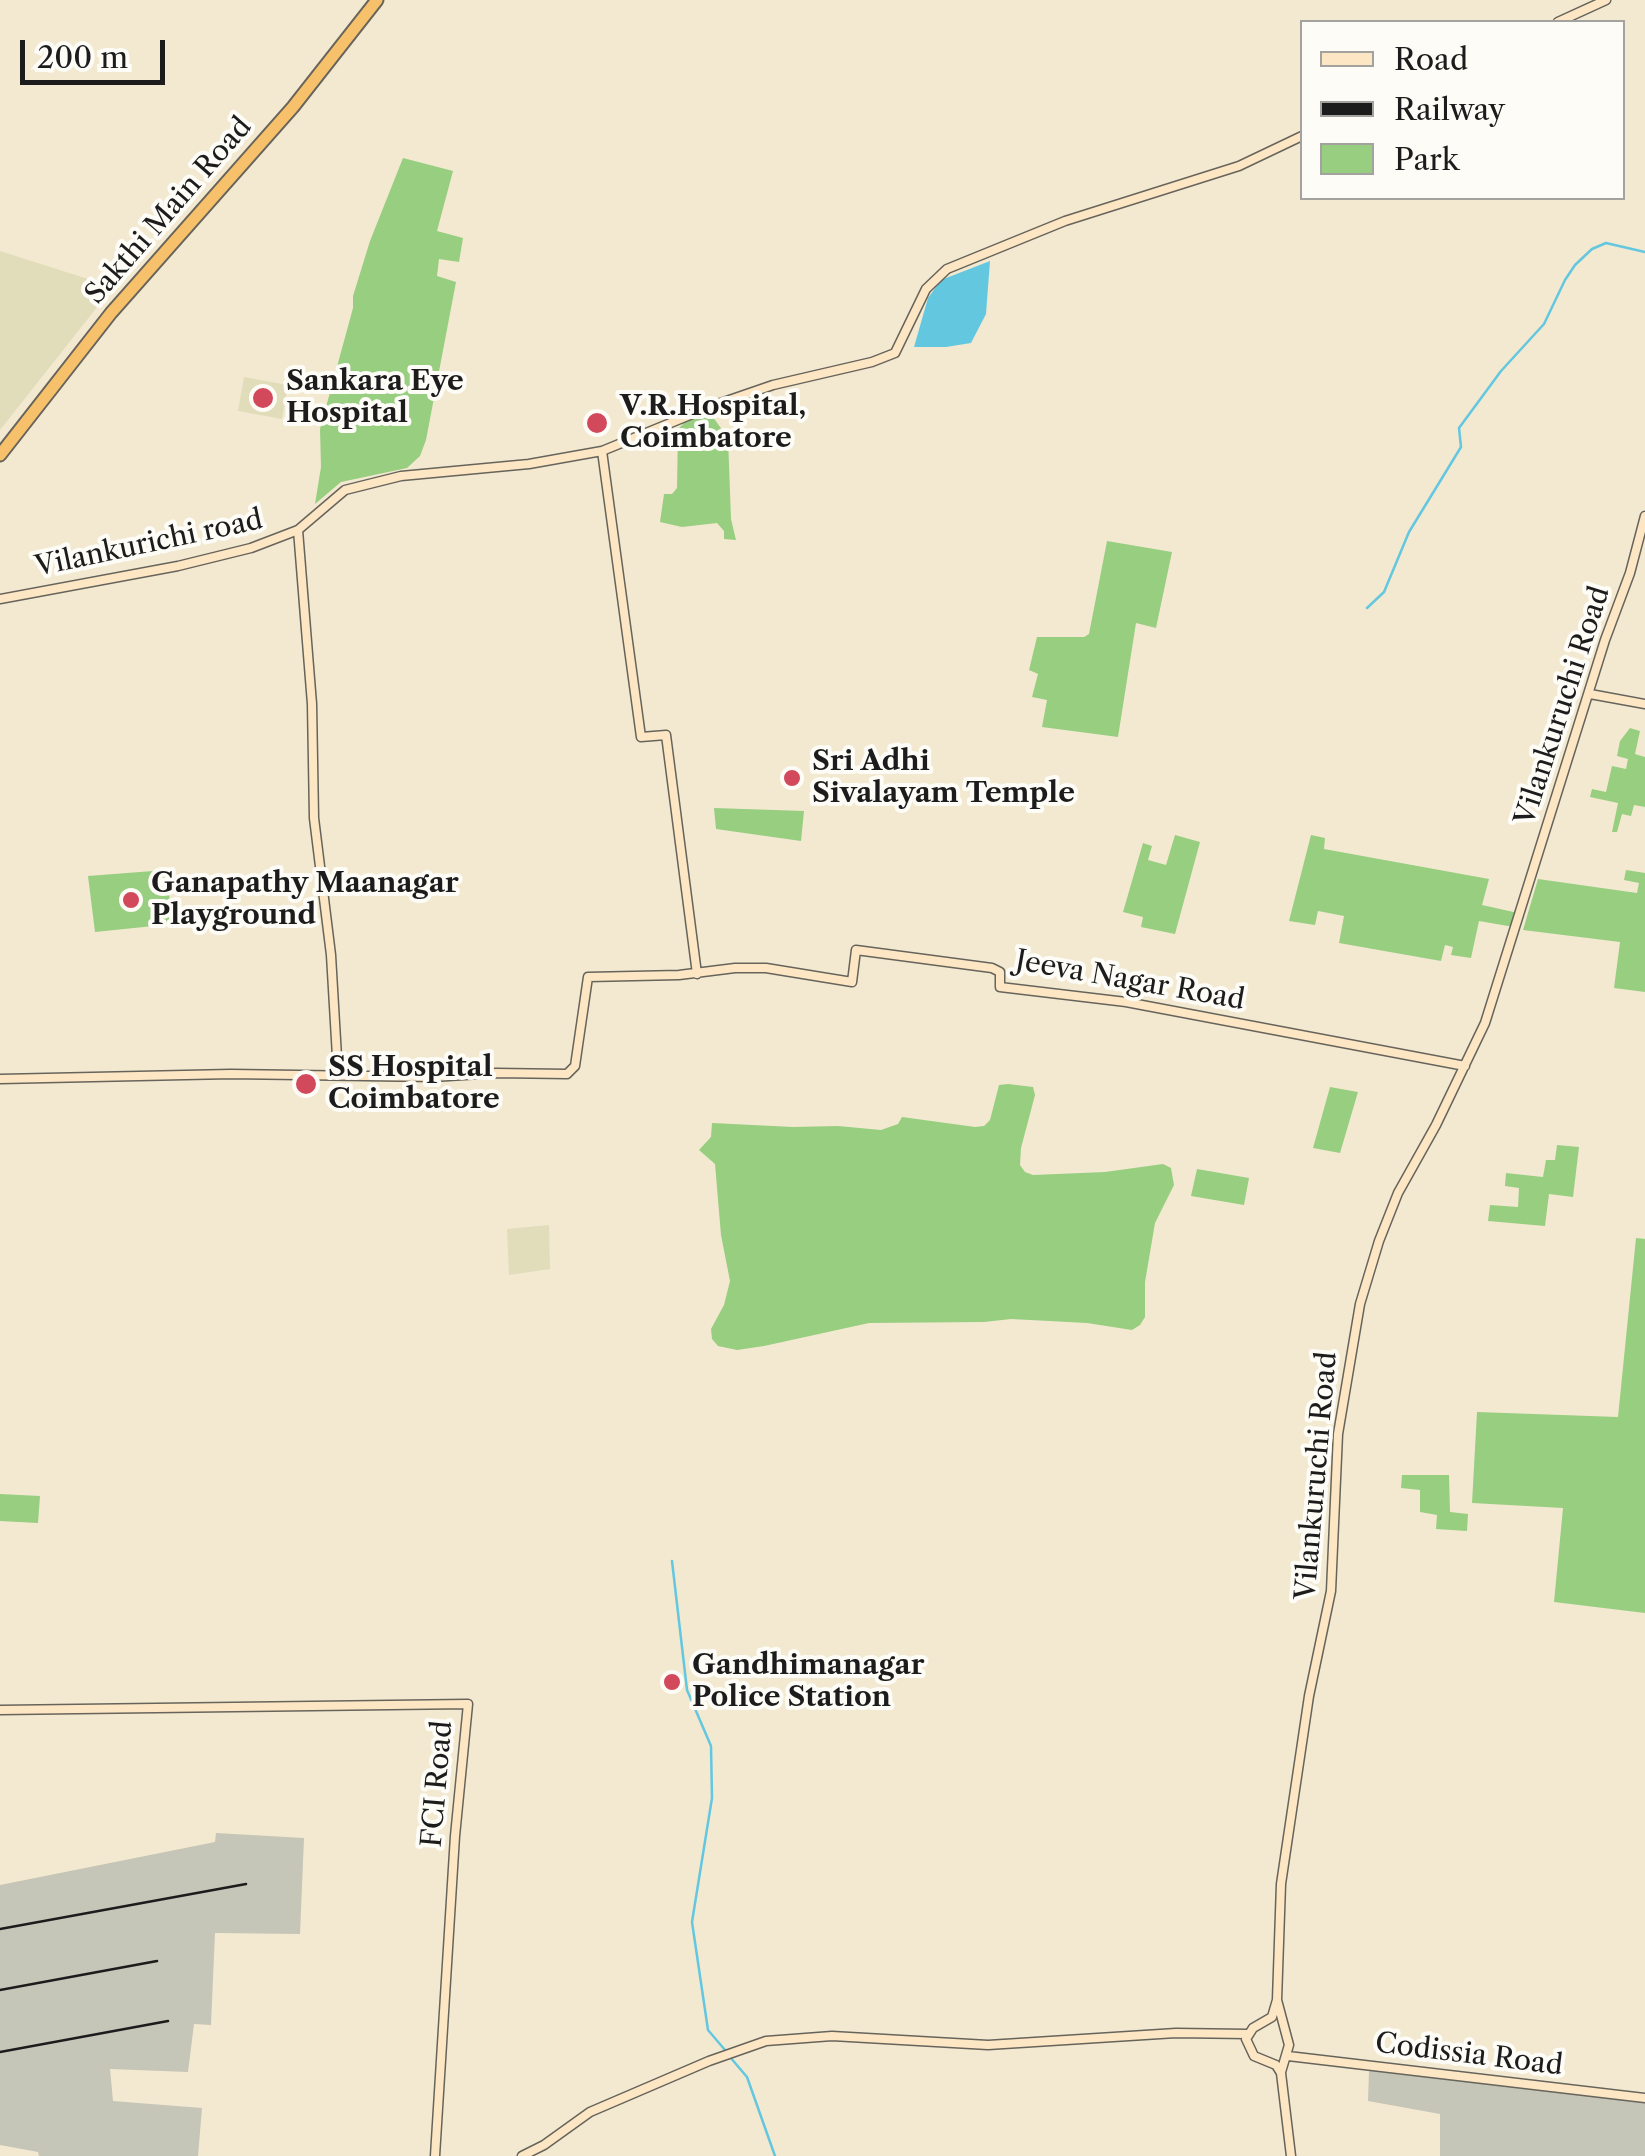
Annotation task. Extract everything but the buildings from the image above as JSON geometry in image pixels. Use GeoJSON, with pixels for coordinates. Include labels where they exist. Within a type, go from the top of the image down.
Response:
{"type":"FeatureCollection","features":[{"type":"Feature","properties":{"kind":"highway"},"geometry":{"type":"LineString","coordinates":[[0,447],[110,304],[295,99],[370,0]]}},
{"type":"Feature","properties":{"kind":"highway","name":"Sakthi Main Road"},"geometry":{"type":"LineString","coordinates":[[0,455],[111,314],[378,0]]}},
{"type":"Feature","properties":{"kind":"street"},"geometry":{"type":"LineString","coordinates":[[1562,20],[1606,0]]}},
{"type":"Feature","properties":{"kind":"street","name":"Vilankurichi road"},"geometry":{"type":"LineString","coordinates":[[0,599],[252,548],[298,530],[345,490],[401,476],[528,464],[602,451],[773,385],[895,353],[926,289],[948,269],[1066,221],[1239,166],[1300,137]]}},
{"type":"Feature","properties":{"kind":"street"},"geometry":{"type":"LineString","coordinates":[[602,451],[641,737],[666,734],[697,974]]}},
{"type":"Feature","properties":{"kind":"street","name":"Vilankuruchi Road"},"geometry":{"type":"LineString","coordinates":[[1288,2056],[1287,2028],[1277,2000],[1281,1884],[1308,1696],[1331,1591],[1338,1434],[1350,1353],[1379,1241],[1398,1192],[1466,1066],[1502,975],[1645,516]]}},
{"type":"Feature","properties":{"kind":"street"},"geometry":{"type":"LineString","coordinates":[[298,530],[308,624],[314,821],[330,955],[338,1074]]}},
{"type":"Feature","properties":{"kind":"street"},"geometry":{"type":"LineString","coordinates":[[1590,694],[1645,704]]}},
{"type":"Feature","properties":{"kind":"street","name":"Jeeva Nagar Road"},"geometry":{"type":"LineString","coordinates":[[0,1079],[568,1074],[575,1066],[588,977],[766,968],[852,982],[856,950],[992,968],[1000,972],[1000,987],[1126,1002],[1466,1066]]}},
{"type":"Feature","properties":{"kind":"street","name":"FCI Road"},"geometry":{"type":"LineString","coordinates":[[0,1710],[468,1704],[455,1836],[435,2156]]}},
{"type":"Feature","properties":{"kind":"street"},"geometry":{"type":"LineString","coordinates":[[1277,2000],[1272,2016],[1248,2034],[1246,2040],[1254,2056],[1276,2065],[1281,2072],[1290,2156]]}},
{"type":"Feature","properties":{"kind":"street"},"geometry":{"type":"LineString","coordinates":[[522,2156],[590,2112],[754,2042],[832,2036],[988,2045],[1158,2034],[1248,2034]]}},
{"type":"Feature","properties":{"kind":"street"},"geometry":{"type":"LineString","coordinates":[[1281,2072],[1288,2056]]}},
{"type":"Feature","properties":{"kind":"street","name":"Codissia Road"},"geometry":{"type":"LineString","coordinates":[[1288,2056],[1645,2098]]}},
{"type":"Feature","properties":{"kind":"shaded area"},"geometry":{"type":"Polygon","coordinates":[[[0,251],[113,287],[0,430],[0,251]]]}},
{"type":"Feature","properties":{"kind":"shaded area","name":"Sankara Eye Hospital"},"geometry":{"type":"Polygon","coordinates":[[[244,377],[288,385],[282,419],[238,411],[244,377]]]}},
{"type":"Feature","properties":{"kind":"shaded area"},"geometry":{"type":"Polygon","coordinates":[[[549,1225],[550,1269],[509,1275],[507,1229],[549,1225]]]}},
{"type":"Feature","properties":{"kind":"shaded area"},"geometry":{"type":"Polygon","coordinates":[[[216,1833],[304,1838],[300,1934],[215,1933],[211,2025],[194,2024],[188,2072],[110,2069],[113,2101],[202,2108],[198,2156],[39,2156],[38,2152],[0,2145],[0,1885],[215,1842],[216,1833]]]}},
{"type":"Feature","properties":{"kind":"shaded area"},"geometry":{"type":"Polygon","coordinates":[[[1369,2070],[1645,2101],[1645,2156],[1440,2156],[1440,2114],[1368,2101],[1369,2070]]]}},
{"type":"Feature","properties":{"kind":"green space"},"geometry":{"type":"Polygon","coordinates":[[[403,158],[453,171],[437,231],[463,238],[459,262],[439,259],[437,276],[456,282],[426,440],[420,456],[407,468],[341,482],[315,504],[321,467],[320,429],[353,296],[403,158]]]}},
{"type":"Feature","properties":{"kind":"green space"},"geometry":{"type":"Polygon","coordinates":[[[710,413],[728,438],[731,519],[736,540],[724,539],[724,531],[717,523],[682,527],[660,522],[664,494],[672,494],[677,488],[678,429],[685,422],[710,413]]]}},
{"type":"Feature","properties":{"kind":"green space"},"geometry":{"type":"Polygon","coordinates":[[[1107,541],[1172,552],[1156,628],[1136,623],[1118,737],[1042,727],[1047,700],[1032,697],[1038,674],[1029,670],[1037,637],[1089,634],[1107,541]]]}},
{"type":"Feature","properties":{"kind":"green space"},"geometry":{"type":"Polygon","coordinates":[[[1630,728],[1640,731],[1635,754],[1645,757],[1645,807],[1634,805],[1631,816],[1622,814],[1617,832],[1612,832],[1618,803],[1590,797],[1592,789],[1606,792],[1612,766],[1626,769],[1628,759],[1617,756],[1620,741],[1630,728]]]}},
{"type":"Feature","properties":{"kind":"green space"},"geometry":{"type":"Polygon","coordinates":[[[714,808],[804,811],[801,841],[716,829],[714,808]]]}},
{"type":"Feature","properties":{"kind":"green space"},"geometry":{"type":"Polygon","coordinates":[[[1175,835],[1200,842],[1175,934],[1141,927],[1143,917],[1123,912],[1143,843],[1152,846],[1148,860],[1166,865],[1175,835]]]}},
{"type":"Feature","properties":{"kind":"green space"},"geometry":{"type":"Polygon","coordinates":[[[1311,835],[1325,838],[1324,849],[1489,879],[1482,905],[1518,913],[1514,927],[1479,921],[1471,958],[1451,955],[1453,947],[1445,945],[1441,961],[1339,943],[1344,916],[1318,911],[1315,925],[1289,921],[1311,835]]]}},
{"type":"Feature","properties":{"kind":"green space","name":"Ganapathy Maanagar Playground"},"geometry":{"type":"Polygon","coordinates":[[[166,870],[173,924],[95,932],[88,876],[166,870]]]}},
{"type":"Feature","properties":{"kind":"green space"},"geometry":{"type":"Polygon","coordinates":[[[1626,870],[1645,873],[1645,992],[1614,988],[1620,942],[1523,930],[1538,879],[1637,893],[1639,883],[1624,880],[1626,870]]]}},
{"type":"Feature","properties":{"kind":"green space"},"geometry":{"type":"Polygon","coordinates":[[[999,1085],[1033,1087],[1035,1095],[1021,1148],[1020,1165],[1025,1172],[1105,1172],[1163,1164],[1171,1168],[1174,1185],[1155,1223],[1145,1282],[1145,1317],[1140,1325],[1132,1330],[1011,1319],[869,1323],[764,1346],[737,1350],[718,1346],[711,1329],[724,1305],[730,1281],[721,1235],[715,1164],[699,1150],[711,1137],[712,1123],[881,1130],[898,1124],[902,1117],[984,1126],[990,1120],[999,1085]]]}},
{"type":"Feature","properties":{"kind":"green space"},"geometry":{"type":"Polygon","coordinates":[[[1330,1087],[1358,1092],[1340,1153],[1313,1148],[1330,1087]]]}},
{"type":"Feature","properties":{"kind":"green space"},"geometry":{"type":"Polygon","coordinates":[[[1557,1145],[1579,1147],[1573,1197],[1549,1194],[1545,1226],[1488,1221],[1490,1205],[1518,1207],[1519,1188],[1505,1186],[1506,1173],[1543,1177],[1546,1160],[1555,1160],[1557,1145]]]}},
{"type":"Feature","properties":{"kind":"green space"},"geometry":{"type":"Polygon","coordinates":[[[1197,1169],[1249,1178],[1244,1205],[1191,1196],[1197,1169]]]}},
{"type":"Feature","properties":{"kind":"green space"},"geometry":{"type":"Polygon","coordinates":[[[1636,1238],[1645,1239],[1645,1613],[1554,1602],[1563,1508],[1472,1503],[1477,1412],[1618,1417],[1636,1238]]]}},
{"type":"Feature","properties":{"kind":"green space"},"geometry":{"type":"Polygon","coordinates":[[[1402,1475],[1449,1475],[1450,1512],[1468,1514],[1467,1531],[1436,1529],[1437,1515],[1420,1512],[1420,1490],[1401,1488],[1402,1475]]]}},
{"type":"Feature","properties":{"kind":"green space"},"geometry":{"type":"Polygon","coordinates":[[[0,1494],[40,1496],[38,1523],[0,1521],[0,1494]]]}},
{"type":"Feature","properties":{"kind":"water"},"geometry":{"type":"Polygon","coordinates":[[[990,261],[986,314],[971,343],[914,347],[928,298],[941,280],[990,261]]]}},
{"type":"Feature","properties":{"kind":"waterway"},"geometry":{"type":"LineString","coordinates":[[1367,608],[1384,592],[1409,532],[1461,447],[1459,428],[1501,371],[1544,324],[1575,265],[1592,249],[1606,243],[1645,252]]}},
{"type":"Feature","properties":{"kind":"waterway"},"geometry":{"type":"LineString","coordinates":[[672,1561],[687,1690],[711,1746],[712,1798],[692,1922],[708,2030],[725,2050]]}},
{"type":"Feature","properties":{"kind":"waterway"},"geometry":{"type":"LineString","coordinates":[[730,2057],[747,2077],[775,2156]]}},
{"type":"Feature","properties":{"kind":"railway"},"geometry":{"type":"LineString","coordinates":[[0,1929],[246,1884]]}},
{"type":"Feature","properties":{"kind":"railway"},"geometry":{"type":"LineString","coordinates":[[0,1990],[157,1961]]}},
{"type":"Feature","properties":{"kind":"railway"},"geometry":{"type":"LineString","coordinates":[[0,2052],[168,2021]]}},
{"type":"Feature","properties":{"kind":"place","name":"Sankara Eye Hospital"},"geometry":{"type":"Point","coordinates":[263,398]}},
{"type":"Feature","properties":{"kind":"place","name":"V.R.Hospital, Coimbatore"},"geometry":{"type":"Point","coordinates":[597,423]}},
{"type":"Feature","properties":{"kind":"place","name":"Sri Adhi Sivalayam Temple"},"geometry":{"type":"Point","coordinates":[792,778]}},
{"type":"Feature","properties":{"kind":"place","name":"Ganapathy Maanagar Playground"},"geometry":{"type":"Point","coordinates":[131,900]}},
{"type":"Feature","properties":{"kind":"place","name":"SS Hospital Coimbatore"},"geometry":{"type":"Point","coordinates":[306,1084]}},
{"type":"Feature","properties":{"kind":"place","name":"Gandhimanagar Police Station"},"geometry":{"type":"Point","coordinates":[672,1682]}}]}
